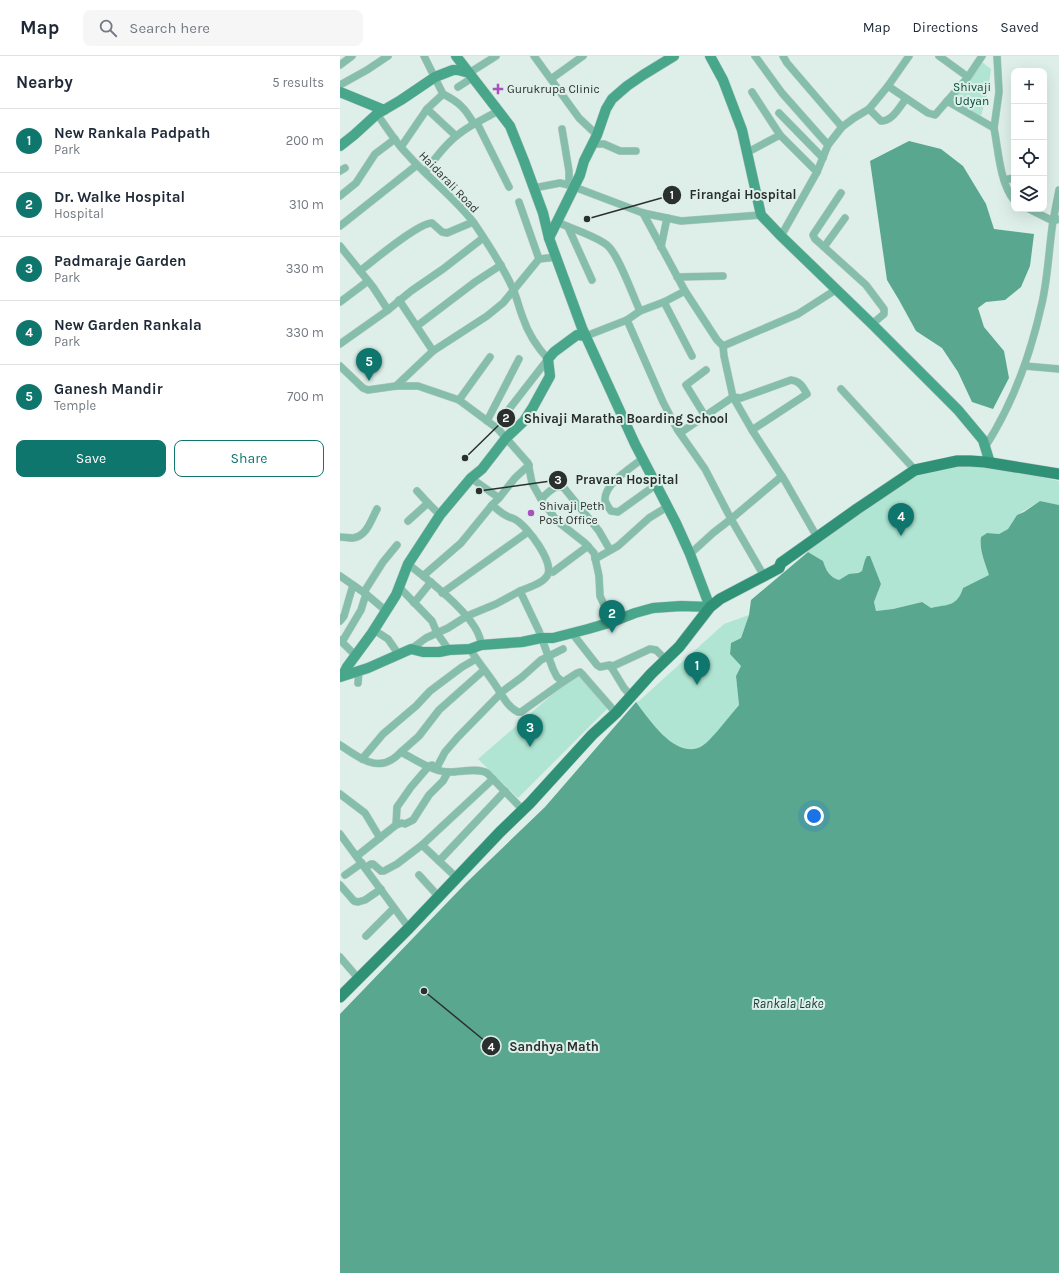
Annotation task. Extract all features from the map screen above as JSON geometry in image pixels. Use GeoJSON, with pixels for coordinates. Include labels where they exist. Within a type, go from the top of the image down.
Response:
{"type":"FeatureCollection","features":[{"type":"Feature","properties":{"kind":"main road"},"geometry":{"type":"LineString","coordinates":[[340,996],[409,928],[500,832],[523,810],[592,735],[616,713],[656,669],[679,647],[710,607],[720,599],[779,568],[781,563],[817,537],[915,470],[957,461],[990,463],[1059,474]]}},
{"type":"Feature","properties":{"kind":"street"},"geometry":{"type":"LineString","coordinates":[[340,65],[352,56]]}},
{"type":"Feature","properties":{"kind":"street"},"geometry":{"type":"LineString","coordinates":[[380,112],[341,92],[388,56]]}},
{"type":"Feature","properties":{"kind":"street"},"geometry":{"type":"LineString","coordinates":[[424,56],[442,94],[455,100],[470,116],[509,187]]}},
{"type":"Feature","properties":{"kind":"street"},"geometry":{"type":"LineString","coordinates":[[411,649],[423,652],[439,652],[470,649],[481,645],[553,638],[612,622],[635,613],[654,608],[681,606],[710,607],[690,554],[657,484],[642,459],[586,336],[549,238],[534,188],[510,126],[456,56]]}},
{"type":"Feature","properties":{"kind":"street"},"geometry":{"type":"LineString","coordinates":[[458,87],[496,56]]}},
{"type":"Feature","properties":{"kind":"street"},"geometry":{"type":"LineString","coordinates":[[534,56],[579,118],[589,129],[594,139],[620,151],[636,151]]}},
{"type":"Feature","properties":{"kind":"street"},"geometry":{"type":"LineString","coordinates":[[551,78],[583,56]]}},
{"type":"Feature","properties":{"kind":"street"},"geometry":{"type":"LineString","coordinates":[[549,238],[571,186],[580,175],[584,161],[606,109],[612,99],[638,79],[674,56]]}},
{"type":"Feature","properties":{"kind":"street"},"geometry":{"type":"LineString","coordinates":[[710,56],[723,80],[742,130],[761,215],[958,410],[983,440],[990,463]]}},
{"type":"Feature","properties":{"kind":"street"},"geometry":{"type":"LineString","coordinates":[[754,56],[782,93],[828,145]]}},
{"type":"Feature","properties":{"kind":"street"},"geometry":{"type":"LineString","coordinates":[[783,56],[787,63],[842,127]]}},
{"type":"Feature","properties":{"kind":"street"},"geometry":{"type":"LineString","coordinates":[[781,236],[817,172],[828,145],[842,127],[869,109],[888,86],[909,56]]}},
{"type":"Feature","properties":{"kind":"street"},"geometry":{"type":"LineString","coordinates":[[939,56],[968,77]]}},
{"type":"Feature","properties":{"kind":"street"},"geometry":{"type":"LineString","coordinates":[[888,86],[928,113],[935,115],[968,77],[982,56]]}},
{"type":"Feature","properties":{"kind":"street"},"geometry":{"type":"LineString","coordinates":[[997,56],[999,92],[994,128],[1004,180],[1011,196]]}},
{"type":"Feature","properties":{"kind":"street"},"geometry":{"type":"LineString","coordinates":[[340,146],[380,112],[435,77],[453,70],[458,70],[471,75]]}},
{"type":"Feature","properties":{"kind":"street"},"geometry":{"type":"LineString","coordinates":[[752,92],[780,135],[817,172]]}},
{"type":"Feature","properties":{"kind":"street"},"geometry":{"type":"LineString","coordinates":[[401,147],[427,109],[442,94]]}},
{"type":"Feature","properties":{"kind":"street"},"geometry":{"type":"LineString","coordinates":[[869,109],[881,121],[886,121],[906,99]]}},
{"type":"Feature","properties":{"kind":"street"},"geometry":{"type":"LineString","coordinates":[[946,101],[994,128]]}},
{"type":"Feature","properties":{"kind":"street"},"geometry":{"type":"LineString","coordinates":[[427,109],[456,136]]}},
{"type":"Feature","properties":{"kind":"street"},"geometry":{"type":"LineString","coordinates":[[425,172],[435,158],[456,136],[498,111]]}},
{"type":"Feature","properties":{"kind":"street","name":"Haidarali Road"},"geometry":{"type":"LineString","coordinates":[[380,112],[401,147],[417,165],[443,189],[473,222],[501,264],[514,289],[524,320],[534,340],[548,359]]}},
{"type":"Feature","properties":{"kind":"street"},"geometry":{"type":"LineString","coordinates":[[779,113],[823,158]]}},
{"type":"Feature","properties":{"kind":"street"},"geometry":{"type":"LineString","coordinates":[[562,129],[571,186]]}},
{"type":"Feature","properties":{"kind":"street"},"geometry":{"type":"LineString","coordinates":[[748,152],[780,135]]}},
{"type":"Feature","properties":{"kind":"street"},"geometry":{"type":"LineString","coordinates":[[340,196],[356,183],[375,154],[395,139]]}},
{"type":"Feature","properties":{"kind":"street"},"geometry":{"type":"LineString","coordinates":[[340,226],[417,165]]}},
{"type":"Feature","properties":{"kind":"street"},"geometry":{"type":"LineString","coordinates":[[1004,180],[1011,179]]}},
{"type":"Feature","properties":{"kind":"street"},"geometry":{"type":"LineString","coordinates":[[534,188],[560,183],[643,213],[681,222],[761,215]]}},
{"type":"Feature","properties":{"kind":"street"},"geometry":{"type":"LineString","coordinates":[[985,447],[996,430],[1025,366],[1042,302],[1056,220],[1059,190]]}},
{"type":"Feature","properties":{"kind":"street"},"geometry":{"type":"LineString","coordinates":[[841,193],[813,235],[815,239],[866,285],[884,309],[884,314],[872,324]]}},
{"type":"Feature","properties":{"kind":"street"},"geometry":{"type":"LineString","coordinates":[[519,202],[539,260]]}},
{"type":"Feature","properties":{"kind":"street"},"geometry":{"type":"LineString","coordinates":[[1036,212],[1056,220]]}},
{"type":"Feature","properties":{"kind":"street"},"geometry":{"type":"LineString","coordinates":[[643,213],[685,291],[717,340],[723,346],[733,397],[752,430],[782,476],[817,537]]}},
{"type":"Feature","properties":{"kind":"street"},"geometry":{"type":"LineString","coordinates":[[661,246],[667,218]]}},
{"type":"Feature","properties":{"kind":"street"},"geometry":{"type":"LineString","coordinates":[[824,247],[845,218]]}},
{"type":"Feature","properties":{"kind":"street"},"geometry":{"type":"LineString","coordinates":[[360,271],[409,234],[427,223],[432,223],[442,232],[447,233],[473,222]]}},
{"type":"Feature","properties":{"kind":"street"},"geometry":{"type":"LineString","coordinates":[[557,222],[609,246],[616,257],[640,311]]}},
{"type":"Feature","properties":{"kind":"street"},"geometry":{"type":"LineString","coordinates":[[568,227],[592,280]]}},
{"type":"Feature","properties":{"kind":"street"},"geometry":{"type":"LineString","coordinates":[[340,344],[388,310],[399,300],[483,238]]}},
{"type":"Feature","properties":{"kind":"street"},"geometry":{"type":"LineString","coordinates":[[342,251],[368,281],[388,310]]}},
{"type":"Feature","properties":{"kind":"street"},"geometry":{"type":"LineString","coordinates":[[396,386],[433,351],[487,316],[503,303],[539,260],[557,257]]}},
{"type":"Feature","properties":{"kind":"street"},"geometry":{"type":"LineString","coordinates":[[417,326],[501,264]]}},
{"type":"Feature","properties":{"kind":"street"},"geometry":{"type":"LineString","coordinates":[[677,277],[723,276]]}},
{"type":"Feature","properties":{"kind":"street"},"geometry":{"type":"LineString","coordinates":[[340,302],[368,281]]}},
{"type":"Feature","properties":{"kind":"street"},"geometry":{"type":"LineString","coordinates":[[723,346],[798,314],[836,289]]}},
{"type":"Feature","properties":{"kind":"street"},"geometry":{"type":"LineString","coordinates":[[498,429],[506,413],[548,359],[554,352],[577,335],[586,336],[627,320],[640,311],[664,302],[685,291]]}},
{"type":"Feature","properties":{"kind":"street"},"geometry":{"type":"LineString","coordinates":[[399,300],[433,351]]}},
{"type":"Feature","properties":{"kind":"street"},"geometry":{"type":"LineString","coordinates":[[664,302],[692,356]]}},
{"type":"Feature","properties":{"kind":"street"},"geometry":{"type":"LineString","coordinates":[[627,320],[663,402],[680,433],[705,469],[731,519],[764,576]]}},
{"type":"Feature","properties":{"kind":"street"},"geometry":{"type":"LineString","coordinates":[[458,400],[490,357]]}},
{"type":"Feature","properties":{"kind":"street"},"geometry":{"type":"LineString","coordinates":[[487,421],[519,359]]}},
{"type":"Feature","properties":{"kind":"street"},"geometry":{"type":"LineString","coordinates":[[341,676],[374,630],[399,588],[408,564],[440,515],[471,478],[482,469],[506,438],[524,421],[550,376],[548,359]]}},
{"type":"Feature","properties":{"kind":"street"},"geometry":{"type":"LineString","coordinates":[[340,366],[363,388],[368,390],[396,386],[418,386],[458,400],[498,429],[529,465],[532,483],[541,499],[558,520],[594,553],[599,576],[600,596],[612,622]]}},
{"type":"Feature","properties":{"kind":"street"},"geometry":{"type":"LineString","coordinates":[[1025,366],[1059,369]]}},
{"type":"Feature","properties":{"kind":"street"},"geometry":{"type":"LineString","coordinates":[[705,416],[686,385],[706,370]]}},
{"type":"Feature","properties":{"kind":"street"},"geometry":{"type":"LineString","coordinates":[[680,433],[733,397],[741,398],[791,380],[796,381],[802,386],[807,394],[752,430]]}},
{"type":"Feature","properties":{"kind":"street"},"geometry":{"type":"LineString","coordinates":[[841,389],[915,470]]}},
{"type":"Feature","properties":{"kind":"street"},"geometry":{"type":"LineString","coordinates":[[642,459],[614,481],[610,486],[605,500],[608,506],[611,511],[618,512],[657,484]]}},
{"type":"Feature","properties":{"kind":"street"},"geometry":{"type":"LineString","coordinates":[[422,576],[461,543],[515,478],[529,465]]}},
{"type":"Feature","properties":{"kind":"street"},"geometry":{"type":"LineString","coordinates":[[690,554],[712,533],[782,476]]}},
{"type":"Feature","properties":{"kind":"street"},"geometry":{"type":"LineString","coordinates":[[471,478],[499,498]]}},
{"type":"Feature","properties":{"kind":"street"},"geometry":{"type":"LineString","coordinates":[[541,499],[557,487],[561,486],[564,488],[599,531],[610,550]]}},
{"type":"Feature","properties":{"kind":"street"},"geometry":{"type":"LineString","coordinates":[[417,491],[440,515]]}},
{"type":"Feature","properties":{"kind":"street"},"geometry":{"type":"LineString","coordinates":[[408,520],[428,503]]}},
{"type":"Feature","properties":{"kind":"street"},"geometry":{"type":"LineString","coordinates":[[341,676],[368,668],[399,655],[411,649],[426,638],[467,616],[496,604],[543,581],[550,571],[548,563],[538,543],[516,520],[506,516],[492,505]]}},
{"type":"Feature","properties":{"kind":"street"},"geometry":{"type":"LineString","coordinates":[[595,559],[632,534],[649,518],[667,507]]}},
{"type":"Feature","properties":{"kind":"street"},"geometry":{"type":"LineString","coordinates":[[340,537],[353,538],[361,535],[366,531],[377,509]]}},
{"type":"Feature","properties":{"kind":"street"},"geometry":{"type":"LineString","coordinates":[[442,593],[528,532]]}},
{"type":"Feature","properties":{"kind":"street"},"geometry":{"type":"LineString","coordinates":[[355,655],[341,641],[361,610],[365,593],[383,562],[397,545]]}},
{"type":"Feature","properties":{"kind":"street"},"geometry":{"type":"LineString","coordinates":[[553,572],[588,546]]}},
{"type":"Feature","properties":{"kind":"street"},"geometry":{"type":"LineString","coordinates":[[408,564],[431,582],[467,616],[479,635],[481,645]]}},
{"type":"Feature","properties":{"kind":"street"},"geometry":{"type":"LineString","coordinates":[[341,580],[353,585],[365,593],[385,610]]}},
{"type":"Feature","properties":{"kind":"street"},"geometry":{"type":"LineString","coordinates":[[414,603],[431,582]]}},
{"type":"Feature","properties":{"kind":"street"},"geometry":{"type":"LineString","coordinates":[[340,621],[344,616],[353,585]]}},
{"type":"Feature","properties":{"kind":"street"},"geometry":{"type":"LineString","coordinates":[[399,588],[432,621],[437,633],[449,650]]}},
{"type":"Feature","properties":{"kind":"street"},"geometry":{"type":"LineString","coordinates":[[520,591],[536,625],[557,677],[563,682]]}},
{"type":"Feature","properties":{"kind":"street"},"geometry":{"type":"LineString","coordinates":[[374,630],[388,639],[399,655]]}},
{"type":"Feature","properties":{"kind":"street"},"geometry":{"type":"LineString","coordinates":[[572,633],[599,667],[608,665],[611,667],[650,649],[656,650],[666,660]]}},
{"type":"Feature","properties":{"kind":"street"},"geometry":{"type":"LineString","coordinates":[[470,649],[500,694],[514,710],[518,712],[580,672],[616,713]]}},
{"type":"Feature","properties":{"kind":"street"},"geometry":{"type":"LineString","coordinates":[[396,825],[397,807],[411,787],[441,760],[445,752],[458,737],[500,694],[541,660],[563,649]]}},
{"type":"Feature","properties":{"kind":"street"},"geometry":{"type":"LineString","coordinates":[[362,759],[383,734],[416,706],[430,691],[462,667],[476,659]]}},
{"type":"Feature","properties":{"kind":"street"},"geometry":{"type":"LineString","coordinates":[[611,667],[624,688],[631,696]]}},
{"type":"Feature","properties":{"kind":"street"},"geometry":{"type":"LineString","coordinates":[[340,745],[368,762],[381,764],[392,760],[419,736],[438,710],[484,670]]}},
{"type":"Feature","properties":{"kind":"street"},"geometry":{"type":"LineString","coordinates":[[358,683],[359,671]]}},
{"type":"Feature","properties":{"kind":"street"},"geometry":{"type":"LineString","coordinates":[[401,752],[433,768],[448,772],[481,770],[487,773],[523,810]]}},
{"type":"Feature","properties":{"kind":"street"},"geometry":{"type":"LineString","coordinates":[[357,856],[396,825],[402,823],[405,824],[413,820],[429,795],[443,781],[448,772]]}},
{"type":"Feature","properties":{"kind":"street"},"geometry":{"type":"LineString","coordinates":[[345,875],[371,864],[374,864],[381,870],[386,871],[397,864],[422,845],[493,779]]}},
{"type":"Feature","properties":{"kind":"street"},"geometry":{"type":"LineString","coordinates":[[438,861],[505,791]]}},
{"type":"Feature","properties":{"kind":"street"},"geometry":{"type":"LineString","coordinates":[[340,794],[365,813],[380,838]]}},
{"type":"Feature","properties":{"kind":"street"},"geometry":{"type":"LineString","coordinates":[[340,834],[381,889],[393,909],[409,928]]}},
{"type":"Feature","properties":{"kind":"street"},"geometry":{"type":"LineString","coordinates":[[422,845],[457,878]]}},
{"type":"Feature","properties":{"kind":"street"},"geometry":{"type":"LineString","coordinates":[[419,875],[439,896]]}},
{"type":"Feature","properties":{"kind":"street"},"geometry":{"type":"LineString","coordinates":[[340,885],[354,901],[358,902],[365,900],[381,889]]}},
{"type":"Feature","properties":{"kind":"street"},"geometry":{"type":"LineString","coordinates":[[366,936],[393,909]]}},
{"type":"Feature","properties":{"kind":"street"},"geometry":{"type":"LineString","coordinates":[[340,957],[358,978]]}},
{"type":"Feature","properties":{"kind":"green space","name":"Shivaji Udyan"},"geometry":{"type":"Polygon","coordinates":[[[979,60],[991,69],[988,91],[981,116],[947,101],[979,60]]]}},
{"type":"Feature","properties":{"kind":"green space"},"geometry":{"type":"Polygon","coordinates":[[[957,461],[995,467],[1059,481],[1059,505],[1040,501],[1017,515],[1008,529],[999,534],[987,533],[981,537],[982,557],[990,575],[963,588],[958,599],[952,604],[931,608],[921,602],[893,609],[876,611],[874,602],[881,584],[870,557],[862,571],[839,580],[828,573],[823,561],[808,552],[804,547],[915,470],[957,461]]]}},
{"type":"Feature","properties":{"kind":"green space"},"geometry":{"type":"Polygon","coordinates":[[[749,615],[741,638],[731,643],[730,654],[741,666],[736,676],[739,705],[716,733],[702,746],[692,749],[683,748],[673,743],[664,736],[636,702],[639,701],[724,624],[749,615]]]}},
{"type":"Feature","properties":{"kind":"green space"},"geometry":{"type":"Polygon","coordinates":[[[577,673],[609,707],[518,798],[478,759],[577,673]]]}},
{"type":"Feature","properties":{"kind":"water"},"geometry":{"type":"Polygon","coordinates":[[[909,141],[941,149],[963,166],[986,204],[994,229],[1034,234],[1030,266],[1021,287],[1005,300],[986,302],[978,308],[984,327],[1004,351],[1009,378],[993,409],[972,402],[958,372],[942,348],[916,331],[887,280],[870,161],[909,141]]]}},
{"type":"Feature","properties":{"kind":"water","name":"Rankala Lake"},"geometry":{"type":"Polygon","coordinates":[[[1040,501],[1059,505],[1059,1273],[340,1273],[340,1014],[466,883],[545,807],[636,702],[664,736],[673,743],[683,748],[692,749],[706,743],[739,705],[736,676],[741,666],[730,654],[731,643],[741,638],[749,615],[751,600],[808,552],[823,561],[828,573],[839,580],[849,574],[862,571],[867,556],[870,556],[881,584],[874,602],[876,611],[893,609],[922,602],[931,608],[947,605],[958,599],[963,588],[989,575],[982,552],[981,537],[987,533],[999,534],[1008,529],[1017,515],[1040,501]]]}},
{"type":"Feature","properties":{"kind":"place","name":"Gurukrupa Clinic"},"geometry":{"type":"Point","coordinates":[498,89]}},
{"type":"Feature","properties":{"kind":"place","name":"Firangai Hospital"},"geometry":{"type":"Point","coordinates":[587,219]}},
{"type":"Feature","properties":{"kind":"place","name":"Ganesh Mandir"},"geometry":{"type":"Point","coordinates":[369,381]}},
{"type":"Feature","properties":{"kind":"place","name":"Shivaji Maratha Boarding School"},"geometry":{"type":"Point","coordinates":[465,458]}},
{"type":"Feature","properties":{"kind":"place","name":"Pravara Hospital"},"geometry":{"type":"Point","coordinates":[479,491]}},
{"type":"Feature","properties":{"kind":"place","name":"Shivaji Peth Post Office"},"geometry":{"type":"Point","coordinates":[531,513]}},
{"type":"Feature","properties":{"kind":"place","name":"New Garden Rankala"},"geometry":{"type":"Point","coordinates":[901,536]}},
{"type":"Feature","properties":{"kind":"place","name":"Dr. Walke Hospital"},"geometry":{"type":"Point","coordinates":[612,633]}},
{"type":"Feature","properties":{"kind":"place","name":"New Rankala Padpath"},"geometry":{"type":"Point","coordinates":[697,685]}},
{"type":"Feature","properties":{"kind":"place","name":"Padmaraje Garden"},"geometry":{"type":"Point","coordinates":[530,747]}},
{"type":"Feature","properties":{"kind":"place","name":"Sandhya Math"},"geometry":{"type":"Point","coordinates":[424,991]}}]}
